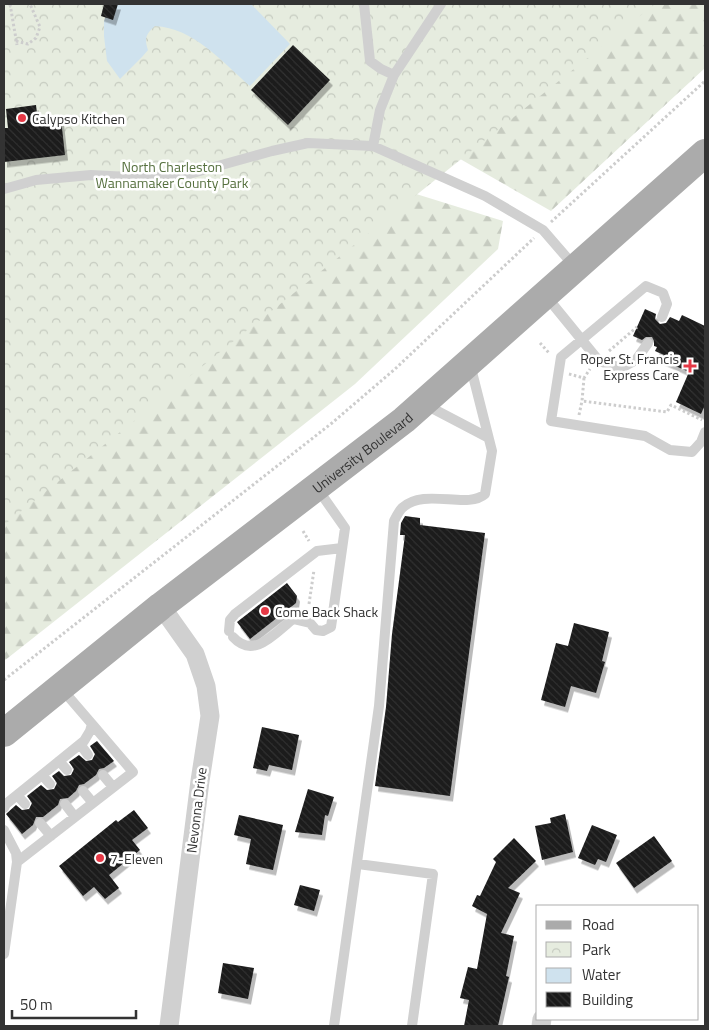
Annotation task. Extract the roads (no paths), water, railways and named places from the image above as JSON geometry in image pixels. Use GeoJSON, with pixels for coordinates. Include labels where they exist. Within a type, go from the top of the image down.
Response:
{"type":"FeatureCollection","features":[{"type":"Feature","properties":{"kind":"main road","name":"University Boulevard"},"geometry":{"type":"LineString","coordinates":[[4,733],[161,606],[423,404],[576,268],[702,162]]}},
{"type":"Feature","properties":{"kind":"street","name":"Nevonna Drive"},"geometry":{"type":"LineString","coordinates":[[161,606],[195,654],[206,686],[210,716],[169,1026]]}},
{"type":"Feature","properties":{"kind":"lane"},"geometry":{"type":"LineString","coordinates":[[364,4],[370,61],[394,75]]}},
{"type":"Feature","properties":{"kind":"lane"},"geometry":{"type":"LineString","coordinates":[[373,146],[380,110],[394,75],[441,4]]}},
{"type":"Feature","properties":{"kind":"lane"},"geometry":{"type":"LineString","coordinates":[[4,189],[36,180],[91,175],[148,178],[189,174],[308,143],[373,146],[485,196],[543,230],[576,268]]}},
{"type":"Feature","properties":{"kind":"lane"},"geometry":{"type":"LineString","coordinates":[[662,317],[667,304],[663,293],[646,286],[561,357],[551,421],[645,436],[670,450],[692,452],[701,442],[705,432]]}},
{"type":"Feature","properties":{"kind":"lane"},"geometry":{"type":"LineString","coordinates":[[545,295],[599,360],[621,368],[636,360],[648,343]]}},
{"type":"Feature","properties":{"kind":"lane"},"geometry":{"type":"LineString","coordinates":[[334,1026],[379,706],[394,521],[402,508],[416,500],[480,499],[485,494],[492,451],[470,362]]}},
{"type":"Feature","properties":{"kind":"lane"},"geometry":{"type":"LineString","coordinates":[[423,404],[487,437]]}},
{"type":"Feature","properties":{"kind":"lane"},"geometry":{"type":"LineString","coordinates":[[317,487],[345,528],[331,627],[323,631],[316,630],[310,622],[293,619],[259,645],[251,647],[238,642],[231,634],[230,620],[235,614],[317,551],[342,548]]}},
{"type":"Feature","properties":{"kind":"lane"},"geometry":{"type":"LineString","coordinates":[[17,862],[133,772],[61,687]]}},
{"type":"Feature","properties":{"kind":"lane"},"geometry":{"type":"LineString","coordinates":[[4,808],[80,744],[90,731],[92,724]]}},
{"type":"Feature","properties":{"kind":"lane"},"geometry":{"type":"LineString","coordinates":[[80,744],[88,755]]}},
{"type":"Feature","properties":{"kind":"lane"},"geometry":{"type":"LineString","coordinates":[[60,761],[67,770]]}},
{"type":"Feature","properties":{"kind":"lane"},"geometry":{"type":"LineString","coordinates":[[103,774],[113,788]]}},
{"type":"Feature","properties":{"kind":"lane"},"geometry":{"type":"LineString","coordinates":[[42,775],[50,784]]}},
{"type":"Feature","properties":{"kind":"lane"},"geometry":{"type":"LineString","coordinates":[[83,791],[93,803]]}},
{"type":"Feature","properties":{"kind":"lane"},"geometry":{"type":"LineString","coordinates":[[18,795],[25,804]]}},
{"type":"Feature","properties":{"kind":"lane"},"geometry":{"type":"LineString","coordinates":[[65,804],[75,817]]}},
{"type":"Feature","properties":{"kind":"lane"},"geometry":{"type":"LineString","coordinates":[[40,823],[51,836]]}},
{"type":"Feature","properties":{"kind":"lane"},"geometry":{"type":"LineString","coordinates":[[4,830],[16,853],[17,862],[4,954]]}},
{"type":"Feature","properties":{"kind":"lane"},"geometry":{"type":"LineString","coordinates":[[358,864],[433,874],[412,1026]]}},
{"type":"Feature","properties":{"kind":"water"},"geometry":{"type":"Polygon","coordinates":[[[111,4],[251,4],[290,44],[250,86],[218,57],[195,40],[169,28],[155,26],[147,36],[148,50],[120,79],[107,61],[104,36],[104,21],[111,4]]]}},
{"type":"Feature","properties":{"kind":"place","name":"Calypso Kitchen"},"geometry":{"type":"Point","coordinates":[22,118]}},
{"type":"Feature","properties":{"kind":"place","name":"Roper St. Francis Express Care"},"geometry":{"type":"Point","coordinates":[690,366]}},
{"type":"Feature","properties":{"kind":"place","name":"Come Back Shack"},"geometry":{"type":"Point","coordinates":[265,611]}},
{"type":"Feature","properties":{"kind":"place","name":"7-Eleven"},"geometry":{"type":"Point","coordinates":[100,858]}},
{"type":"Feature","properties":{"kind":"park label","name":"North Charleston Wannamaker County Park"},"geometry":{"type":"Point","coordinates":[172,174]}}]}
